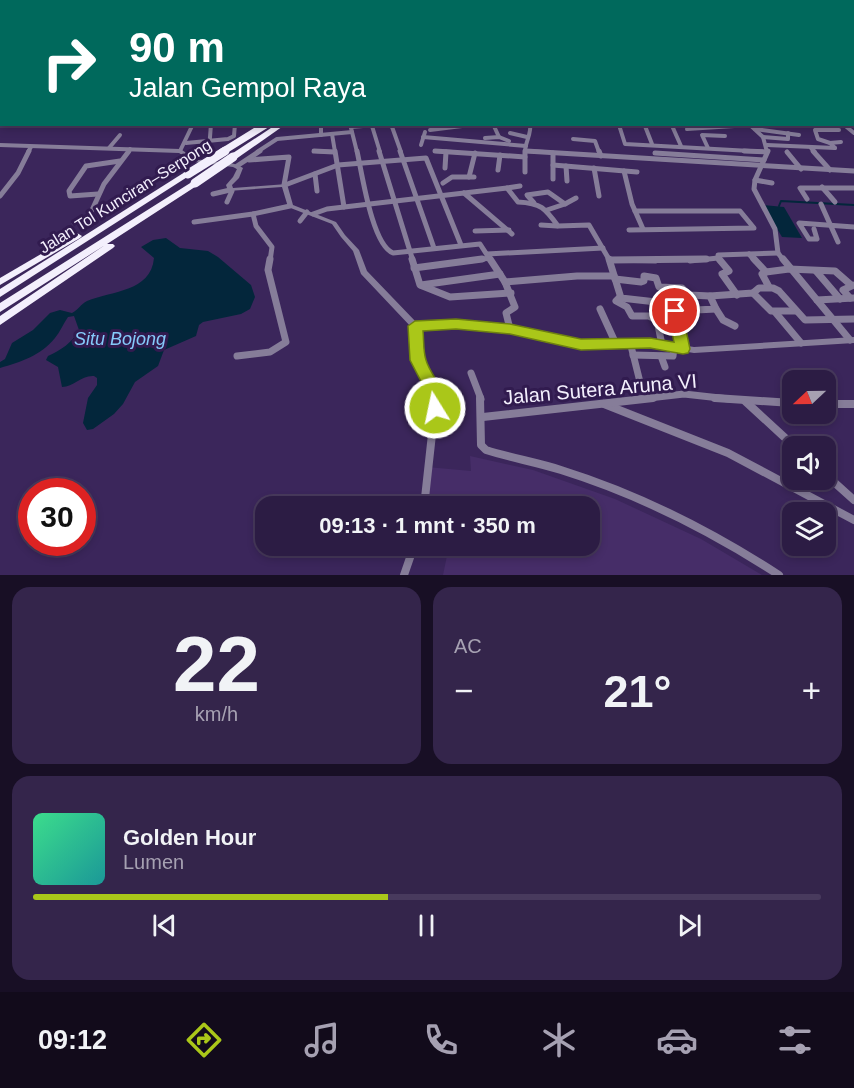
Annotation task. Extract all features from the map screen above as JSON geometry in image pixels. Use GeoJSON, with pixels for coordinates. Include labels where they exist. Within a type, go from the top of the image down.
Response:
{"type":"FeatureCollection","features":[{"type":"Feature","properties":{"kind":"highway","name":"Jalan Tol Kunciran–Serpong"},"geometry":{"type":"LineString","coordinates":[[0,294],[264,126]]}},
{"type":"Feature","properties":{"kind":"highway","name":"Jalan Tol Kunciran–Serpong"},"geometry":{"type":"LineString","coordinates":[[185,190],[281,126]]}},
{"type":"Feature","properties":{"kind":"highway"},"geometry":{"type":"LineString","coordinates":[[0,282],[188,174]]}},
{"type":"Feature","properties":{"kind":"highway"},"geometry":{"type":"LineString","coordinates":[[0,308],[185,190]]}},
{"type":"Feature","properties":{"kind":"highway"},"geometry":{"type":"LineString","coordinates":[[0,321],[144,222],[185,190]]}},
{"type":"Feature","properties":{"kind":"street"},"geometry":{"type":"LineString","coordinates":[[267,0],[272,0]]}},
{"type":"Feature","properties":{"kind":"street"},"geometry":{"type":"LineString","coordinates":[[180,151],[186,143],[192,126]]}},
{"type":"Feature","properties":{"kind":"street"},"geometry":{"type":"LineString","coordinates":[[208,150],[211,126]]}},
{"type":"Feature","properties":{"kind":"street"},"geometry":{"type":"LineString","coordinates":[[186,143],[208,142],[234,136],[235,126]]}},
{"type":"Feature","properties":{"kind":"street"},"geometry":{"type":"LineString","coordinates":[[321,126],[321,135]]}},
{"type":"Feature","properties":{"kind":"street"},"geometry":{"type":"LineString","coordinates":[[0,145],[180,151],[196,161],[237,166],[277,139],[332,134],[351,128],[372,126],[420,285],[443,295],[460,298],[511,293]]}},
{"type":"Feature","properties":{"kind":"street"},"geometry":{"type":"LineString","coordinates":[[390,126],[404,159],[434,248]]}},
{"type":"Feature","properties":{"kind":"street"},"geometry":{"type":"LineString","coordinates":[[426,133],[466,126]]}},
{"type":"Feature","properties":{"kind":"street"},"geometry":{"type":"LineString","coordinates":[[493,126],[499,137]]}},
{"type":"Feature","properties":{"kind":"street"},"geometry":{"type":"LineString","coordinates":[[525,172],[526,137],[531,130],[530,126]]}},
{"type":"Feature","properties":{"kind":"street"},"geometry":{"type":"LineString","coordinates":[[619,126],[620,134],[631,157]]}},
{"type":"Feature","properties":{"kind":"street"},"geometry":{"type":"LineString","coordinates":[[645,126],[652,144]]}},
{"type":"Feature","properties":{"kind":"street"},"geometry":{"type":"LineString","coordinates":[[674,126],[673,128],[681,146]]}},
{"type":"Feature","properties":{"kind":"street"},"geometry":{"type":"LineString","coordinates":[[687,129],[751,126],[799,135]]}},
{"type":"Feature","properties":{"kind":"street"},"geometry":{"type":"LineString","coordinates":[[751,126],[768,145],[754,189],[775,229],[778,253],[789,269],[852,340]]}},
{"type":"Feature","properties":{"kind":"street"},"geometry":{"type":"LineString","coordinates":[[845,126],[854,128]]}},
{"type":"Feature","properties":{"kind":"street"},"geometry":{"type":"LineString","coordinates":[[845,126],[854,133]]}},
{"type":"Feature","properties":{"kind":"street"},"geometry":{"type":"LineString","coordinates":[[351,128],[378,237],[388,251],[393,254],[480,244],[511,293],[515,307],[506,313],[510,329]]}},
{"type":"Feature","properties":{"kind":"street"},"geometry":{"type":"LineString","coordinates":[[839,130],[815,130],[818,139],[830,143],[841,142]]}},
{"type":"Feature","properties":{"kind":"street"},"geometry":{"type":"LineString","coordinates":[[426,133],[471,140],[513,143]]}},
{"type":"Feature","properties":{"kind":"street"},"geometry":{"type":"LineString","coordinates":[[421,145],[426,133]]}},
{"type":"Feature","properties":{"kind":"street"},"geometry":{"type":"LineString","coordinates":[[510,133],[526,137]]}},
{"type":"Feature","properties":{"kind":"street"},"geometry":{"type":"LineString","coordinates":[[763,137],[788,139],[788,133]]}},
{"type":"Feature","properties":{"kind":"street"},"geometry":{"type":"LineString","coordinates":[[332,134],[344,207]]}},
{"type":"Feature","properties":{"kind":"street"},"geometry":{"type":"LineString","coordinates":[[105,147],[120,135]]}},
{"type":"Feature","properties":{"kind":"street"},"geometry":{"type":"LineString","coordinates":[[708,148],[702,135],[725,136]]}},
{"type":"Feature","properties":{"kind":"street"},"geometry":{"type":"LineString","coordinates":[[471,140],[499,137],[526,148],[553,153],[763,163]]}},
{"type":"Feature","properties":{"kind":"street"},"geometry":{"type":"LineString","coordinates":[[573,139],[595,141],[601,156]]}},
{"type":"Feature","properties":{"kind":"street"},"geometry":{"type":"LineString","coordinates":[[768,145],[835,148],[830,143]]}},
{"type":"Feature","properties":{"kind":"street"},"geometry":{"type":"LineString","coordinates":[[626,144],[767,152]]}},
{"type":"Feature","properties":{"kind":"street"},"geometry":{"type":"LineString","coordinates":[[0,196],[18,173],[31,147]]}},
{"type":"Feature","properties":{"kind":"street"},"geometry":{"type":"LineString","coordinates":[[811,148],[830,170]]}},
{"type":"Feature","properties":{"kind":"street"},"geometry":{"type":"LineString","coordinates":[[74,223],[87,221],[98,194],[129,149]]}},
{"type":"Feature","properties":{"kind":"street"},"geometry":{"type":"LineString","coordinates":[[314,151],[334,152]]}},
{"type":"Feature","properties":{"kind":"street"},"geometry":{"type":"LineString","coordinates":[[435,151],[525,157]]}},
{"type":"Feature","properties":{"kind":"street"},"geometry":{"type":"LineString","coordinates":[[445,168],[446,152]]}},
{"type":"Feature","properties":{"kind":"street"},"geometry":{"type":"LineString","coordinates":[[443,183],[452,177],[470,175],[475,153]]}},
{"type":"Feature","properties":{"kind":"street"},"geometry":{"type":"LineString","coordinates":[[553,153],[553,179]]}},
{"type":"Feature","properties":{"kind":"street"},"geometry":{"type":"LineString","coordinates":[[655,153],[763,163],[801,169],[854,171]]}},
{"type":"Feature","properties":{"kind":"street"},"geometry":{"type":"LineString","coordinates":[[784,167],[788,153],[801,169]]}},
{"type":"Feature","properties":{"kind":"street"},"geometry":{"type":"LineString","coordinates":[[498,170],[500,155]]}},
{"type":"Feature","properties":{"kind":"street"},"geometry":{"type":"LineString","coordinates":[[245,160],[289,157],[284,185],[290,206]]}},
{"type":"Feature","properties":{"kind":"street"},"geometry":{"type":"LineString","coordinates":[[213,194],[284,185],[338,165],[426,158],[461,245]]}},
{"type":"Feature","properties":{"kind":"street"},"geometry":{"type":"LineString","coordinates":[[98,194],[74,197],[70,196],[69,190],[86,166],[120,161]]}},
{"type":"Feature","properties":{"kind":"street"},"geometry":{"type":"LineString","coordinates":[[553,165],[637,172]]}},
{"type":"Feature","properties":{"kind":"street"},"geometry":{"type":"LineString","coordinates":[[227,202],[231,190],[229,185],[240,172],[237,166]]}},
{"type":"Feature","properties":{"kind":"street"},"geometry":{"type":"LineString","coordinates":[[566,166],[567,181]]}},
{"type":"Feature","properties":{"kind":"street"},"geometry":{"type":"LineString","coordinates":[[594,168],[599,196]]}},
{"type":"Feature","properties":{"kind":"street"},"geometry":{"type":"LineString","coordinates":[[624,171],[631,202],[643,229]]}},
{"type":"Feature","properties":{"kind":"street"},"geometry":{"type":"LineString","coordinates":[[315,174],[318,191]]}},
{"type":"Feature","properties":{"kind":"street"},"geometry":{"type":"LineString","coordinates":[[755,180],[772,183]]}},
{"type":"Feature","properties":{"kind":"street"},"geometry":{"type":"LineString","coordinates":[[300,221],[310,213],[327,209],[520,186]]}},
{"type":"Feature","properties":{"kind":"street"},"geometry":{"type":"LineString","coordinates":[[822,187],[835,202]]}},
{"type":"Feature","properties":{"kind":"street"},"geometry":{"type":"LineString","coordinates":[[507,188],[518,202],[534,203]]}},
{"type":"Feature","properties":{"kind":"street"},"geometry":{"type":"LineString","coordinates":[[807,199],[800,188],[854,188]]}},
{"type":"Feature","properties":{"kind":"street"},"geometry":{"type":"LineString","coordinates":[[847,188],[854,195]]}},
{"type":"Feature","properties":{"kind":"street"},"geometry":{"type":"LineString","coordinates":[[558,226],[547,210],[534,203],[527,195],[547,190],[565,204]]}},
{"type":"Feature","properties":{"kind":"street"},"geometry":{"type":"LineString","coordinates":[[464,194],[511,232],[475,231]]}},
{"type":"Feature","properties":{"kind":"street"},"geometry":{"type":"LineString","coordinates":[[547,210],[576,198]]}},
{"type":"Feature","properties":{"kind":"street"},"geometry":{"type":"LineString","coordinates":[[821,204],[838,242]]}},
{"type":"Feature","properties":{"kind":"street"},"geometry":{"type":"LineString","coordinates":[[194,222],[242,216],[290,206],[334,223],[342,236],[356,250],[364,272],[415,326],[418,360],[430,380],[436,398],[425,496]]}},
{"type":"Feature","properties":{"kind":"street"},"geometry":{"type":"LineString","coordinates":[[242,208],[242,216]]}},
{"type":"Feature","properties":{"kind":"street"},"geometry":{"type":"LineString","coordinates":[[629,230],[751,229],[754,227],[740,211],[634,211]]}},
{"type":"Feature","properties":{"kind":"street"},"geometry":{"type":"LineString","coordinates":[[237,356],[257,355],[281,347],[286,342],[268,270],[272,247],[256,226],[252,214]]}},
{"type":"Feature","properties":{"kind":"street"},"geometry":{"type":"LineString","coordinates":[[814,229],[818,239],[809,239],[799,223],[854,227]]}},
{"type":"Feature","properties":{"kind":"street"},"geometry":{"type":"LineString","coordinates":[[541,225],[587,224],[610,260],[620,297]]}},
{"type":"Feature","properties":{"kind":"street"},"geometry":{"type":"LineString","coordinates":[[414,268],[488,256],[603,248]]}},
{"type":"Feature","properties":{"kind":"street"},"geometry":{"type":"LineString","coordinates":[[610,260],[686,261],[718,258],[718,255],[778,253]]}},
{"type":"Feature","properties":{"kind":"street"},"geometry":{"type":"LineString","coordinates":[[749,254],[755,263],[762,266],[766,272]]}},
{"type":"Feature","properties":{"kind":"street"},"geometry":{"type":"LineString","coordinates":[[718,258],[729,271],[722,274],[736,295]]}},
{"type":"Feature","properties":{"kind":"street"},"geometry":{"type":"LineString","coordinates":[[770,287],[762,274],[766,272],[789,269],[839,272],[853,285],[843,290],[852,298]]}},
{"type":"Feature","properties":{"kind":"street"},"geometry":{"type":"LineString","coordinates":[[816,271],[840,299]]}},
{"type":"Feature","properties":{"kind":"street"},"geometry":{"type":"LineString","coordinates":[[420,285],[500,274]]}},
{"type":"Feature","properties":{"kind":"street"},"geometry":{"type":"LineString","coordinates":[[505,282],[577,276],[641,282],[644,281],[644,276],[652,276],[656,278],[659,287],[682,288],[689,295],[710,296],[753,293],[759,288],[770,287],[779,291],[795,311],[807,321],[854,319]]}},
{"type":"Feature","properties":{"kind":"street"},"geometry":{"type":"LineString","coordinates":[[753,293],[775,312],[801,343]]}},
{"type":"Feature","properties":{"kind":"street"},"geometry":{"type":"LineString","coordinates":[[710,296],[726,322],[735,326]]}},
{"type":"Feature","properties":{"kind":"street"},"geometry":{"type":"LineString","coordinates":[[620,297],[664,303],[675,311],[716,309]]}},
{"type":"Feature","properties":{"kind":"street"},"geometry":{"type":"LineString","coordinates":[[620,297],[616,301],[627,308],[632,316],[649,316],[657,320],[662,345]]}},
{"type":"Feature","properties":{"kind":"street"},"geometry":{"type":"LineString","coordinates":[[817,300],[852,298]]}},
{"type":"Feature","properties":{"kind":"street"},"geometry":{"type":"LineString","coordinates":[[600,309],[616,344]]}},
{"type":"Feature","properties":{"kind":"street"},"geometry":{"type":"LineString","coordinates":[[633,355],[673,356],[678,348],[675,311]]}},
{"type":"Feature","properties":{"kind":"street"},"geometry":{"type":"LineString","coordinates":[[775,312],[795,311]]}},
{"type":"Feature","properties":{"kind":"street"},"geometry":{"type":"LineString","coordinates":[[415,326],[456,324],[510,329],[581,345],[630,342],[678,348],[852,340]]}},
{"type":"Feature","properties":{"kind":"street"},"geometry":{"type":"LineString","coordinates":[[630,342],[640,382]]}},
{"type":"Feature","properties":{"kind":"street"},"geometry":{"type":"LineString","coordinates":[[661,356],[665,367]]}},
{"type":"Feature","properties":{"kind":"street"},"geometry":{"type":"LineString","coordinates":[[471,374],[482,399],[481,445],[486,450],[565,472],[633,496],[707,531],[779,575]]}},
{"type":"Feature","properties":{"kind":"street","name":"Jalan Sutera Aruna VI"},"geometry":{"type":"LineString","coordinates":[[483,417],[684,394],[782,402]]}},
{"type":"Feature","properties":{"kind":"street"},"geometry":{"type":"LineString","coordinates":[[744,400],[783,436]]}},
{"type":"Feature","properties":{"kind":"street"},"geometry":{"type":"LineString","coordinates":[[601,403],[728,453],[854,520]]}},
{"type":"Feature","properties":{"kind":"street"},"geometry":{"type":"LineString","coordinates":[[836,404],[854,404]]}},
{"type":"Feature","properties":{"kind":"street"},"geometry":{"type":"LineString","coordinates":[[845,404],[854,412]]}},
{"type":"Feature","properties":{"kind":"street"},"geometry":{"type":"LineString","coordinates":[[836,484],[854,500]]}},
{"type":"Feature","properties":{"kind":"street"},"geometry":{"type":"LineString","coordinates":[[404,575],[411,556]]}},
{"type":"Feature","properties":{"kind":"shaded area"},"geometry":{"type":"Polygon","coordinates":[[[470,456],[533,470],[615,499],[701,539],[762,575],[443,575],[447,556],[600,556],[600,496],[423,496],[427,467],[471,471],[470,456]]]}},
{"type":"Feature","properties":{"kind":"water"},"geometry":{"type":"Polygon","coordinates":[[[763,205],[784,207],[802,238],[782,237],[763,205]]]}},
{"type":"Feature","properties":{"kind":"water","name":"Situ Bojong"},"geometry":{"type":"Polygon","coordinates":[[[166,238],[180,248],[208,251],[218,257],[251,285],[255,297],[250,309],[241,314],[203,322],[199,325],[196,336],[164,350],[158,366],[135,382],[123,404],[114,414],[93,429],[87,430],[83,423],[88,398],[97,385],[97,378],[89,376],[62,387],[58,367],[46,360],[48,356],[66,346],[76,335],[79,330],[74,316],[68,317],[55,338],[37,354],[0,368],[0,362],[5,359],[12,343],[33,330],[50,313],[60,310],[72,313],[87,301],[128,288],[146,278],[154,258],[141,247],[153,240],[166,238]]]}},
{"type":"Feature","properties":{"kind":"waterway"},"geometry":{"type":"LineString","coordinates":[[779,206],[781,201],[854,205]]}},
{"type":"Feature","properties":{"kind":"route"},"geometry":{"type":"LineString","coordinates":[[435,408],[435,393],[418,360],[415,326],[456,324],[510,329],[581,345],[630,342],[683,349],[675,311]]}}]}
